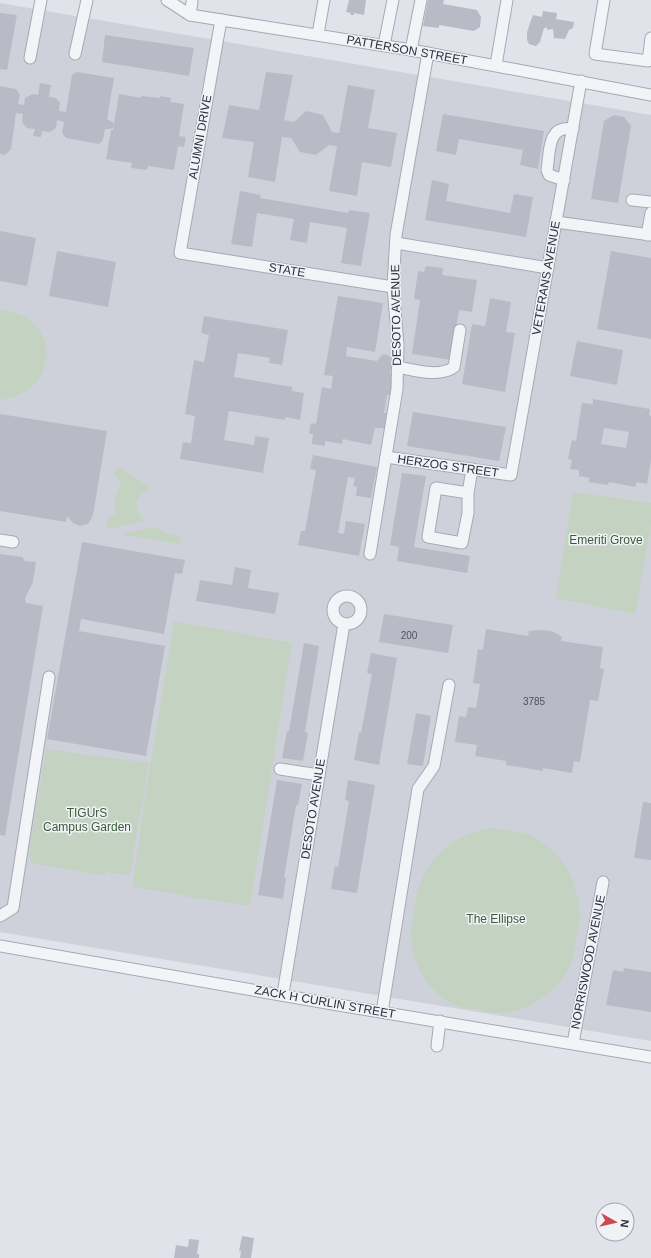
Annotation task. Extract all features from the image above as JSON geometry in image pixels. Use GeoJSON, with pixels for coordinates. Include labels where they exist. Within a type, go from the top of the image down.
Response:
{"type":"FeatureCollection","features":[{"type":"Feature","properties":{"kind":"street"},"geometry":{"type":"LineString","coordinates":[[30,58],[41,0]]}},
{"type":"Feature","properties":{"kind":"street"},"geometry":{"type":"LineString","coordinates":[[75,54],[87,0]]}},
{"type":"Feature","properties":{"kind":"street","name":"PATTERSON STREET"},"geometry":{"type":"LineString","coordinates":[[167,0],[190,15],[384,45],[651,94]]}},
{"type":"Feature","properties":{"kind":"street"},"geometry":{"type":"LineString","coordinates":[[318,34],[324,0]]}},
{"type":"Feature","properties":{"kind":"street"},"geometry":{"type":"LineString","coordinates":[[384,45],[393,0]]}},
{"type":"Feature","properties":{"kind":"street"},"geometry":{"type":"LineString","coordinates":[[411,50],[421,0]]}},
{"type":"Feature","properties":{"kind":"street"},"geometry":{"type":"LineString","coordinates":[[496,65],[507,0]]}},
{"type":"Feature","properties":{"kind":"street"},"geometry":{"type":"LineString","coordinates":[[604,0],[595,54],[648,61],[651,38]]}},
{"type":"Feature","properties":{"kind":"street"},"geometry":{"type":"LineString","coordinates":[[190,15],[192,1]]}},
{"type":"Feature","properties":{"kind":"street","name":"ALUMNI DRIVE"},"geometry":{"type":"LineString","coordinates":[[180,253],[221,20]]}},
{"type":"Feature","properties":{"kind":"street","name":"DESOTO AVENUE"},"geometry":{"type":"LineString","coordinates":[[370,554],[397,389],[398,345],[393,287],[396,243],[428,53]]}},
{"type":"Feature","properties":{"kind":"street","name":"VETERANS AVENUE"},"geometry":{"type":"LineString","coordinates":[[511,475],[581,81]]}},
{"type":"Feature","properties":{"kind":"street"},"geometry":{"type":"LineString","coordinates":[[564,180],[549,175],[547,170],[552,136],[557,130],[564,128],[573,129]]}},
{"type":"Feature","properties":{"kind":"street"},"geometry":{"type":"LineString","coordinates":[[632,200],[651,202]]}},
{"type":"Feature","properties":{"kind":"street"},"geometry":{"type":"LineString","coordinates":[[556,222],[649,235],[651,212]]}},
{"type":"Feature","properties":{"kind":"street"},"geometry":{"type":"LineString","coordinates":[[396,243],[548,268]]}},
{"type":"Feature","properties":{"kind":"street","name":"STATE"},"geometry":{"type":"LineString","coordinates":[[180,253],[393,287]]}},
{"type":"Feature","properties":{"kind":"street"},"geometry":{"type":"LineString","coordinates":[[398,367],[431,372],[451,370],[454,367],[460,330]]}},
{"type":"Feature","properties":{"kind":"street","name":"HERZOG STREET"},"geometry":{"type":"LineString","coordinates":[[386,457],[511,475]]}},
{"type":"Feature","properties":{"kind":"street"},"geometry":{"type":"LineString","coordinates":[[468,493],[436,488],[428,537],[462,543],[468,513],[468,493],[472,469]]}},
{"type":"Feature","properties":{"kind":"street"},"geometry":{"type":"LineString","coordinates":[[0,540],[13,542]]}},
{"type":"Feature","properties":{"kind":"street","name":"DESOTO AVENUE"},"geometry":{"type":"LineString","coordinates":[[283,994],[344,624]]}},
{"type":"Feature","properties":{"kind":"street"},"geometry":{"type":"LineString","coordinates":[[0,916],[14,908],[50,677]]}},
{"type":"Feature","properties":{"kind":"street"},"geometry":{"type":"LineString","coordinates":[[382,1012],[418,789],[434,766],[449,685]]}},
{"type":"Feature","properties":{"kind":"street"},"geometry":{"type":"LineString","coordinates":[[280,769],[319,776]]}},
{"type":"Feature","properties":{"kind":"street","name":"NORRISWOOD AVENUE"},"geometry":{"type":"LineString","coordinates":[[573,1043],[603,882]]}},
{"type":"Feature","properties":{"kind":"street","name":"ZACK H CURLIN STREET"},"geometry":{"type":"LineString","coordinates":[[0,946],[651,1057]]}},
{"type":"Feature","properties":{"kind":"street"},"geometry":{"type":"LineString","coordinates":[[437,1046],[440,1021]]}},
{"type":"Feature","properties":{"kind":"shaded area"},"geometry":{"type":"Polygon","coordinates":[[[0,3],[651,115],[651,1041],[0,932],[0,3]]]}},
{"type":"Feature","properties":{"kind":"green space"},"geometry":{"type":"Polygon","coordinates":[[[0,310],[23,316],[35,325],[40,331],[47,351],[46,359],[43,365],[45,366],[34,385],[23,393],[1,400],[0,399],[0,310]]]}},
{"type":"Feature","properties":{"kind":"green space"},"geometry":{"type":"Polygon","coordinates":[[[116,467],[120,467],[150,488],[138,498],[136,504],[144,521],[109,529],[106,528],[107,520],[115,514],[114,499],[121,485],[119,480],[114,475],[116,467]]]}},
{"type":"Feature","properties":{"kind":"green space","name":"Emeriti Grove"},"geometry":{"type":"Polygon","coordinates":[[[573,492],[651,503],[651,523],[635,614],[556,598],[573,492]]]}},
{"type":"Feature","properties":{"kind":"green space"},"geometry":{"type":"Polygon","coordinates":[[[154,527],[180,537],[181,539],[178,544],[124,535],[125,533],[154,527]]]}},
{"type":"Feature","properties":{"kind":"green space"},"geometry":{"type":"Polygon","coordinates":[[[174,621],[292,643],[250,906],[192,898],[132,887],[174,621]]]}},
{"type":"Feature","properties":{"kind":"green space","name":"TIGUrS Campus Garden"},"geometry":{"type":"Polygon","coordinates":[[[46,749],[149,763],[130,875],[106,872],[105,876],[31,863],[32,858],[28,857],[46,749]]]}},
{"type":"Feature","properties":{"kind":"green space","name":"The Ellipse"},"geometry":{"type":"Polygon","coordinates":[[[493,828],[528,834],[543,842],[552,850],[567,869],[573,881],[577,892],[580,917],[573,959],[561,981],[554,989],[535,1002],[515,1011],[505,1013],[494,1013],[462,1008],[440,996],[420,971],[414,957],[411,937],[417,892],[423,877],[437,856],[446,847],[467,834],[493,828]]]}},
{"type":"Feature","properties":{"kind":"building"},"geometry":{"type":"Polygon","coordinates":[[[349,0],[366,0],[364,15],[354,13],[354,15],[350,15],[351,13],[346,12],[349,0]]]}},
{"type":"Feature","properties":{"kind":"building"},"geometry":{"type":"Polygon","coordinates":[[[428,0],[444,0],[443,4],[477,10],[481,17],[480,27],[474,31],[439,25],[439,28],[423,26],[428,0]]]}},
{"type":"Feature","properties":{"kind":"building"},"geometry":{"type":"Polygon","coordinates":[[[543,11],[557,13],[556,19],[574,22],[573,28],[569,30],[565,39],[554,38],[553,29],[547,30],[547,26],[544,28],[540,42],[536,46],[529,44],[527,40],[527,32],[533,15],[542,17],[543,11]]]}},
{"type":"Feature","properties":{"kind":"building"},"geometry":{"type":"Polygon","coordinates":[[[0,13],[17,15],[7,70],[0,69],[0,13]]]}},
{"type":"Feature","properties":{"kind":"building"},"geometry":{"type":"Polygon","coordinates":[[[105,35],[194,48],[189,76],[102,62],[105,35]]]}},
{"type":"Feature","properties":{"kind":"building"},"geometry":{"type":"Polygon","coordinates":[[[77,72],[114,78],[107,119],[114,123],[113,128],[105,129],[103,140],[99,144],[66,138],[62,133],[64,122],[57,120],[56,128],[50,132],[42,131],[41,137],[33,136],[35,129],[27,128],[22,122],[23,114],[16,113],[11,149],[5,155],[0,154],[0,86],[16,89],[20,95],[18,104],[24,105],[25,98],[33,94],[38,95],[40,83],[51,85],[49,97],[56,98],[60,103],[59,111],[66,112],[72,75],[77,72]]]}},
{"type":"Feature","properties":{"kind":"building"},"geometry":{"type":"Polygon","coordinates":[[[266,72],[293,75],[284,120],[294,122],[306,111],[323,115],[332,132],[339,133],[348,85],[375,90],[368,128],[397,133],[391,167],[362,162],[357,196],[329,191],[337,146],[329,145],[316,155],[300,152],[291,138],[282,137],[275,182],[248,177],[254,142],[222,138],[229,105],[259,110],[266,72]]]}},
{"type":"Feature","properties":{"kind":"building"},"geometry":{"type":"Polygon","coordinates":[[[119,94],[141,98],[141,96],[160,98],[160,96],[171,98],[170,102],[184,104],[179,136],[186,137],[184,147],[178,146],[174,170],[148,166],[147,170],[131,168],[132,163],[106,159],[119,94]]]}},
{"type":"Feature","properties":{"kind":"building"},"geometry":{"type":"Polygon","coordinates":[[[443,114],[544,131],[538,169],[520,165],[523,150],[459,139],[456,155],[436,151],[443,114]]]}},
{"type":"Feature","properties":{"kind":"building"},"geometry":{"type":"Polygon","coordinates":[[[614,115],[624,117],[631,126],[618,203],[591,199],[604,121],[614,115]]]}},
{"type":"Feature","properties":{"kind":"building"},"geometry":{"type":"Polygon","coordinates":[[[432,180],[449,184],[446,201],[510,213],[514,194],[533,197],[526,237],[425,220],[432,180]]]}},
{"type":"Feature","properties":{"kind":"building"},"geometry":{"type":"Polygon","coordinates":[[[240,191],[261,195],[260,198],[348,213],[349,210],[370,213],[361,266],[341,263],[347,228],[310,222],[307,243],[290,240],[294,219],[257,213],[252,247],[231,244],[240,191]]]}},
{"type":"Feature","properties":{"kind":"building"},"geometry":{"type":"Polygon","coordinates":[[[0,231],[36,238],[27,286],[0,281],[0,231]]]}},
{"type":"Feature","properties":{"kind":"building"},"geometry":{"type":"Polygon","coordinates":[[[57,251],[116,262],[108,307],[49,296],[57,251]]]}},
{"type":"Feature","properties":{"kind":"building"},"geometry":{"type":"Polygon","coordinates":[[[611,251],[651,258],[651,339],[597,329],[611,251]]]}},
{"type":"Feature","properties":{"kind":"building"},"geometry":{"type":"Polygon","coordinates":[[[426,266],[443,268],[442,275],[477,280],[472,312],[459,310],[451,360],[412,354],[420,300],[414,299],[418,271],[424,272],[426,266]]]}},
{"type":"Feature","properties":{"kind":"building"},"geometry":{"type":"Polygon","coordinates":[[[338,296],[383,303],[375,352],[347,347],[346,356],[377,361],[382,355],[386,354],[392,360],[390,374],[394,374],[391,395],[387,395],[384,413],[388,413],[386,428],[375,428],[371,445],[343,439],[342,444],[325,441],[325,446],[312,444],[313,434],[309,434],[311,423],[316,424],[322,387],[331,389],[333,376],[324,375],[338,296]]]}},
{"type":"Feature","properties":{"kind":"building"},"geometry":{"type":"Polygon","coordinates":[[[490,298],[511,302],[506,332],[515,333],[505,392],[462,384],[472,324],[485,326],[490,298]]]}},
{"type":"Feature","properties":{"kind":"building"},"geometry":{"type":"Polygon","coordinates":[[[204,316],[288,330],[282,365],[269,363],[270,358],[238,353],[234,377],[292,387],[292,391],[304,393],[300,420],[285,417],[285,420],[229,411],[224,440],[254,445],[255,436],[269,438],[263,473],[180,459],[183,442],[191,443],[195,416],[185,414],[194,360],[204,362],[209,335],[201,333],[204,316]]]}},
{"type":"Feature","properties":{"kind":"building"},"geometry":{"type":"Polygon","coordinates":[[[577,341],[623,350],[617,385],[570,376],[577,341]]]}},
{"type":"Feature","properties":{"kind":"building"},"geometry":{"type":"Polygon","coordinates":[[[593,399],[650,409],[651,460],[647,484],[637,482],[635,487],[609,482],[608,485],[589,482],[589,478],[579,476],[579,470],[570,469],[572,460],[568,459],[572,440],[576,441],[582,403],[593,404],[593,399]],[[604,428],[601,444],[626,448],[629,432],[604,428]]]}},
{"type":"Feature","properties":{"kind":"building"},"geometry":{"type":"Polygon","coordinates":[[[413,412],[506,427],[499,461],[407,446],[413,412]]]}},
{"type":"Feature","properties":{"kind":"building"},"geometry":{"type":"Polygon","coordinates":[[[0,414],[107,431],[93,515],[88,524],[80,526],[73,523],[67,516],[66,522],[0,511],[0,414]]]}},
{"type":"Feature","properties":{"kind":"building"},"geometry":{"type":"Polygon","coordinates":[[[313,455],[377,467],[371,498],[356,496],[357,487],[353,486],[355,478],[348,477],[338,533],[344,534],[346,521],[365,524],[359,556],[298,545],[301,531],[305,531],[316,470],[310,469],[313,455]]]}},
{"type":"Feature","properties":{"kind":"building"},"geometry":{"type":"Polygon","coordinates":[[[402,473],[426,476],[414,547],[470,556],[467,573],[397,561],[399,547],[390,545],[402,473]]]}},
{"type":"Feature","properties":{"kind":"building"},"geometry":{"type":"Polygon","coordinates":[[[82,542],[185,560],[182,574],[175,573],[164,634],[81,619],[79,631],[165,646],[146,756],[47,739],[82,542]]]}},
{"type":"Feature","properties":{"kind":"building"},"geometry":{"type":"Polygon","coordinates":[[[0,554],[23,557],[24,561],[36,562],[33,582],[25,598],[26,603],[43,606],[5,836],[0,835],[0,554]]]}},
{"type":"Feature","properties":{"kind":"building"},"geometry":{"type":"Polygon","coordinates":[[[235,567],[251,570],[248,588],[279,593],[275,614],[196,601],[200,580],[232,585],[235,567]]]}},
{"type":"Feature","properties":{"kind":"building"},"geometry":{"type":"Polygon","coordinates":[[[384,614],[453,625],[448,653],[379,642],[384,614]]]}},
{"type":"Feature","properties":{"kind":"building"},"geometry":{"type":"Polygon","coordinates":[[[486,629],[528,636],[529,631],[552,631],[562,637],[561,641],[603,647],[600,668],[604,669],[598,701],[590,700],[580,762],[574,761],[572,773],[543,768],[543,771],[506,765],[506,761],[475,756],[477,745],[455,742],[459,716],[466,717],[468,707],[476,708],[480,684],[473,683],[478,649],[483,650],[486,629]]]}},
{"type":"Feature","properties":{"kind":"building"},"geometry":{"type":"Polygon","coordinates":[[[304,643],[319,646],[305,732],[308,733],[303,761],[282,758],[287,731],[289,731],[304,643]]]}},
{"type":"Feature","properties":{"kind":"building"},"geometry":{"type":"Polygon","coordinates":[[[371,653],[397,658],[379,765],[354,760],[359,732],[361,733],[372,674],[367,673],[371,653]]]}},
{"type":"Feature","properties":{"kind":"building"},"geometry":{"type":"Polygon","coordinates":[[[416,713],[431,716],[423,766],[407,764],[416,713]]]}},
{"type":"Feature","properties":{"kind":"building"},"geometry":{"type":"Polygon","coordinates":[[[277,780],[302,784],[298,805],[296,805],[284,878],[286,878],[283,899],[258,895],[277,780]]]}},
{"type":"Feature","properties":{"kind":"building"},"geometry":{"type":"Polygon","coordinates":[[[348,780],[375,785],[357,893],[331,889],[335,866],[338,867],[349,801],[345,800],[348,780]]]}},
{"type":"Feature","properties":{"kind":"building"},"geometry":{"type":"Polygon","coordinates":[[[643,802],[651,803],[651,860],[634,858],[643,802]]]}},
{"type":"Feature","properties":{"kind":"building"},"geometry":{"type":"Polygon","coordinates":[[[624,968],[651,972],[651,1012],[606,1005],[613,970],[623,972],[624,968]]]}},
{"type":"Feature","properties":{"kind":"building"},"geometry":{"type":"Polygon","coordinates":[[[242,1236],[254,1238],[251,1258],[240,1258],[241,1251],[239,1251],[242,1236]]]}},
{"type":"Feature","properties":{"kind":"building"},"geometry":{"type":"Polygon","coordinates":[[[189,1239],[199,1240],[197,1254],[199,1254],[199,1258],[174,1258],[176,1245],[188,1247],[189,1239]]]}}]}
